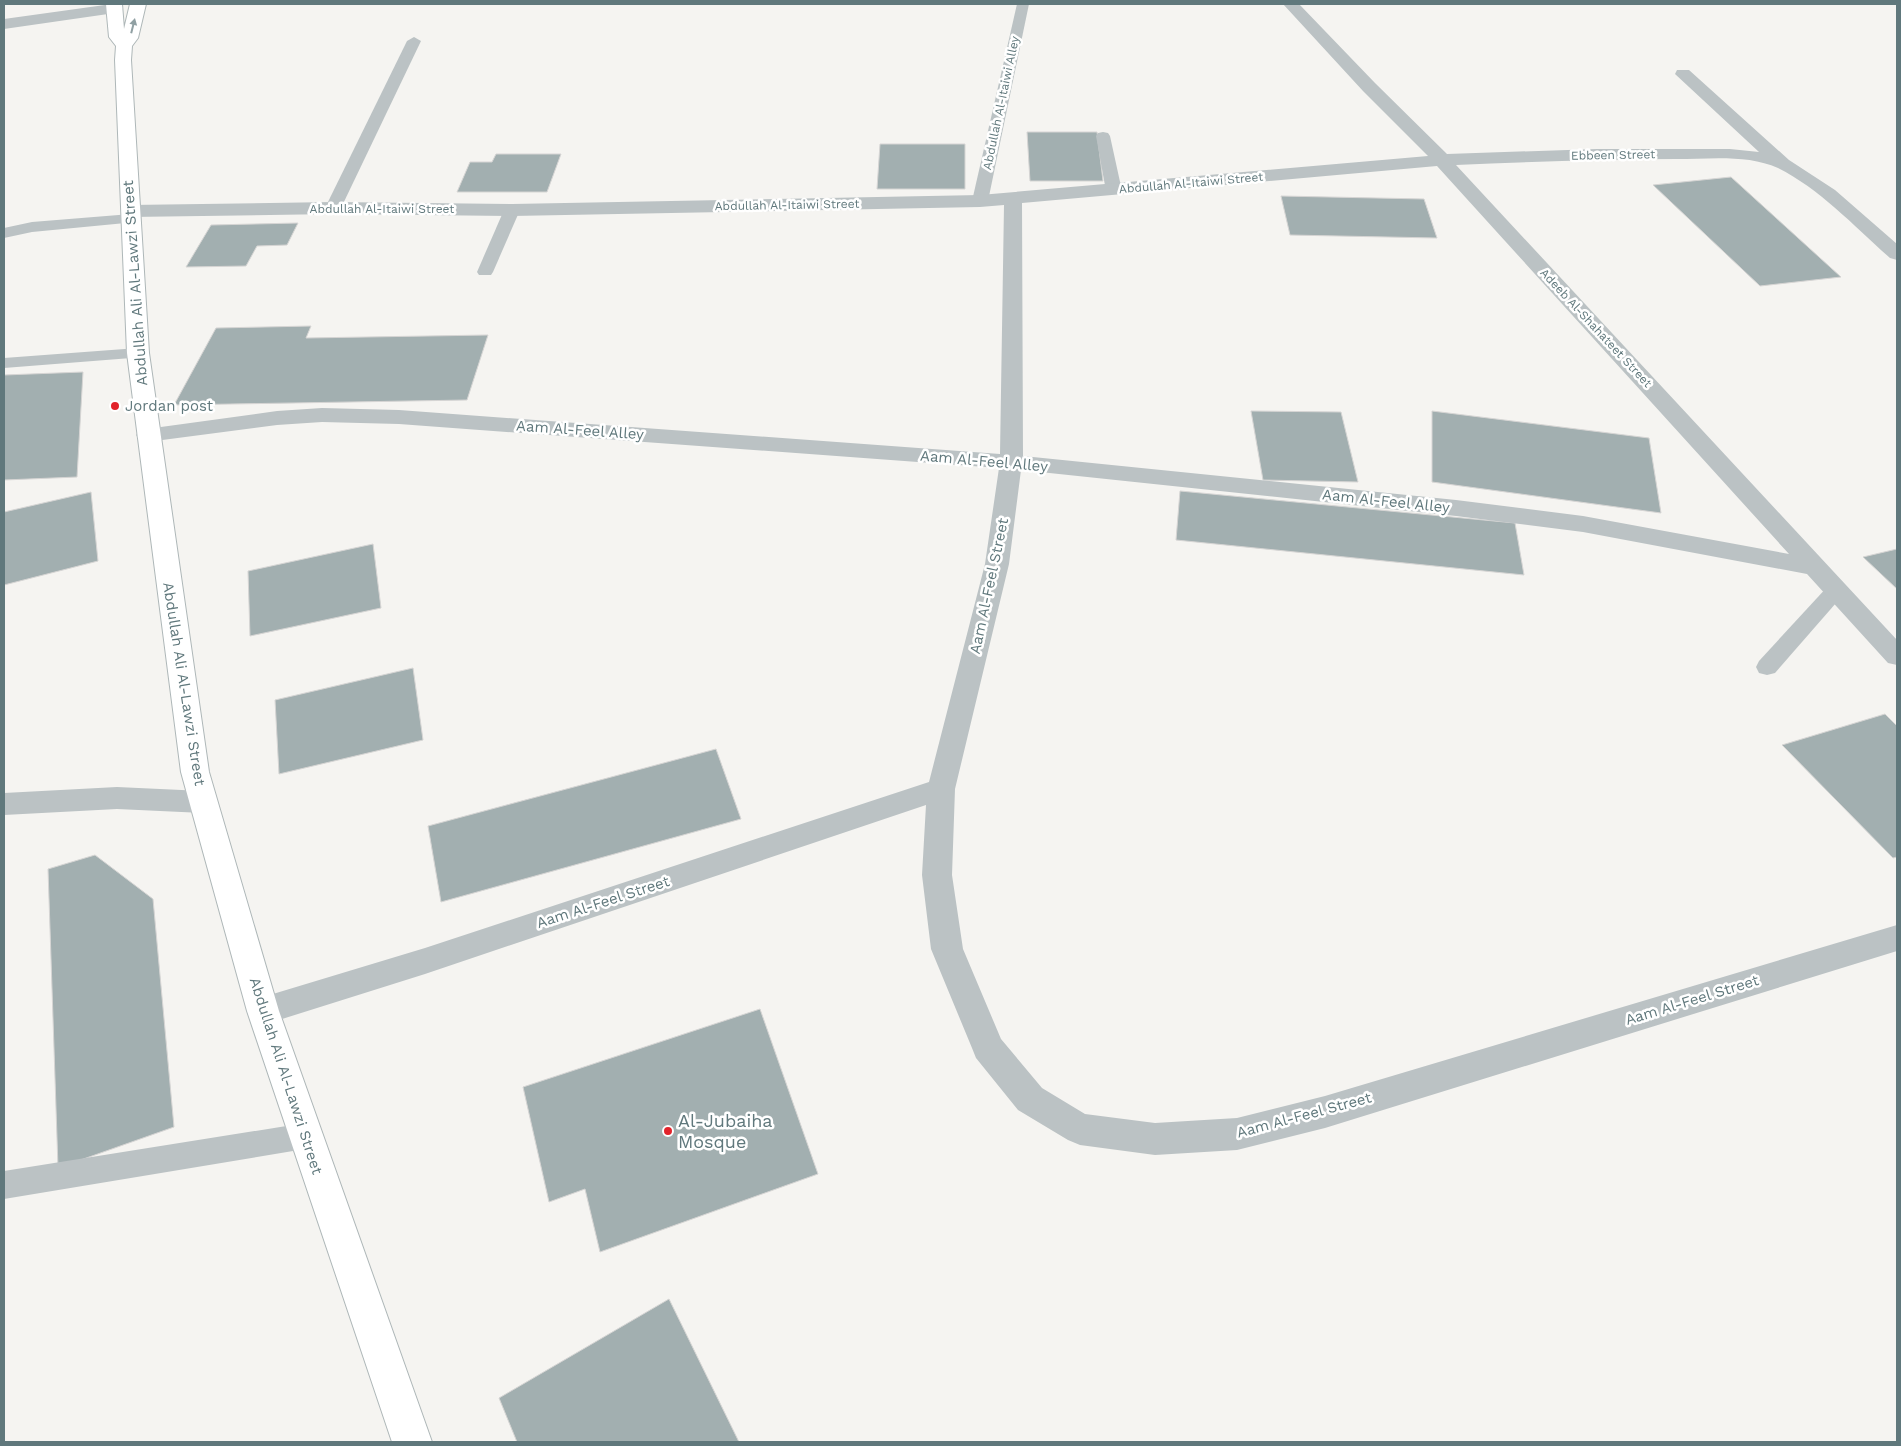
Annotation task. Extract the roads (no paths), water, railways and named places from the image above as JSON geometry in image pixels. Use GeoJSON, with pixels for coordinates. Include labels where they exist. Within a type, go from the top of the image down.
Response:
{"type":"FeatureCollection","features":[{"type":"Feature","properties":{"kind":"street","name":"Abdullah Ali Al-Lawzi Street"},"geometry":{"type":"LineString","coordinates":[[124,45],[130,38],[138,4]]}},
{"type":"Feature","properties":{"kind":"street","name":"Adeeb Al-Shahateet Street"},"geometry":{"type":"LineString","coordinates":[[1291,4],[1369,87],[1442,160],[1897,656]]}},
{"type":"Feature","properties":{"kind":"street","name":"Abdullah Ali Al-Lawzi Street"},"geometry":{"type":"LineString","coordinates":[[115,6],[117,37],[124,45],[138,353],[147,435],[195,772],[263,1011],[304,1136],[412,1442]]}},
{"type":"Feature","properties":{"kind":"street"},"geometry":{"type":"LineString","coordinates":[[4,24],[115,6]]}},
{"type":"Feature","properties":{"kind":"street","name":"Ebbeen Street"},"geometry":{"type":"LineString","coordinates":[[1683,74],[1783,164]]}},
{"type":"Feature","properties":{"kind":"street","name":"Ebbeen Street"},"geometry":{"type":"LineString","coordinates":[[1442,160],[1597,154],[1730,154],[1758,157],[1783,164],[1798,172],[1897,254]]}},
{"type":"Feature","properties":{"kind":"street","name":"Abdullah Al-Itaiwi Street"},"geometry":{"type":"LineString","coordinates":[[131,215],[333,208],[512,210],[980,202],[1442,160]]}},
{"type":"Feature","properties":{"kind":"street","name":"Aam Al-Feel Street"},"geometry":{"type":"LineString","coordinates":[[1014,200],[1011,462],[996,564],[941,789],[937,875],[947,949],[988,1048],[1030,1099],[1080,1129],[1155,1139],[1237,1134],[1325,1112],[1897,938]]}},
{"type":"Feature","properties":{"kind":"street","name":"Aam Al-Feel Alley"},"geometry":{"type":"LineString","coordinates":[[147,435],[277,418],[322,415],[398,417],[1011,462],[1456,508],[1584,524],[1815,567]]}},
{"type":"Feature","properties":{"kind":"street","name":"Aam Al-Feel Street"},"geometry":{"type":"LineString","coordinates":[[263,1011],[425,961],[941,789]]}},
{"type":"Feature","properties":{"kind":"street"},"geometry":{"type":"LineString","coordinates":[[4,804],[117,798],[204,802]]}},
{"type":"Feature","properties":{"kind":"lane","name":"Abdullah Al-Itaiwi Alley"},"geometry":{"type":"LineString","coordinates":[[980,202],[1023,4]]}},
{"type":"Feature","properties":{"kind":"lane"},"geometry":{"type":"LineString","coordinates":[[333,208],[414,41]]}},
{"type":"Feature","properties":{"kind":"lane"},"geometry":{"type":"LineString","coordinates":[[1103,136],[1114,191]]}},
{"type":"Feature","properties":{"kind":"lane"},"geometry":{"type":"LineString","coordinates":[[485,272],[512,210]]}},
{"type":"Feature","properties":{"kind":"lane"},"geometry":{"type":"LineString","coordinates":[[4,233],[32,227],[131,215]]}},
{"type":"Feature","properties":{"kind":"lane"},"geometry":{"type":"LineString","coordinates":[[4,363],[138,353]]}},
{"type":"Feature","properties":{"kind":"lane"},"geometry":{"type":"LineString","coordinates":[[1767,667],[1836,590]]}},
{"type":"Feature","properties":{"kind":"lane"},"geometry":{"type":"LineString","coordinates":[[4,1186],[304,1136]]}},
{"type":"Feature","properties":{"kind":"place","name":"Jordan post"},"geometry":{"type":"Point","coordinates":[115,406]}},
{"type":"Feature","properties":{"kind":"place","name":"Al-Jubaiha Mosque"},"geometry":{"type":"Point","coordinates":[668,1131]}}]}
